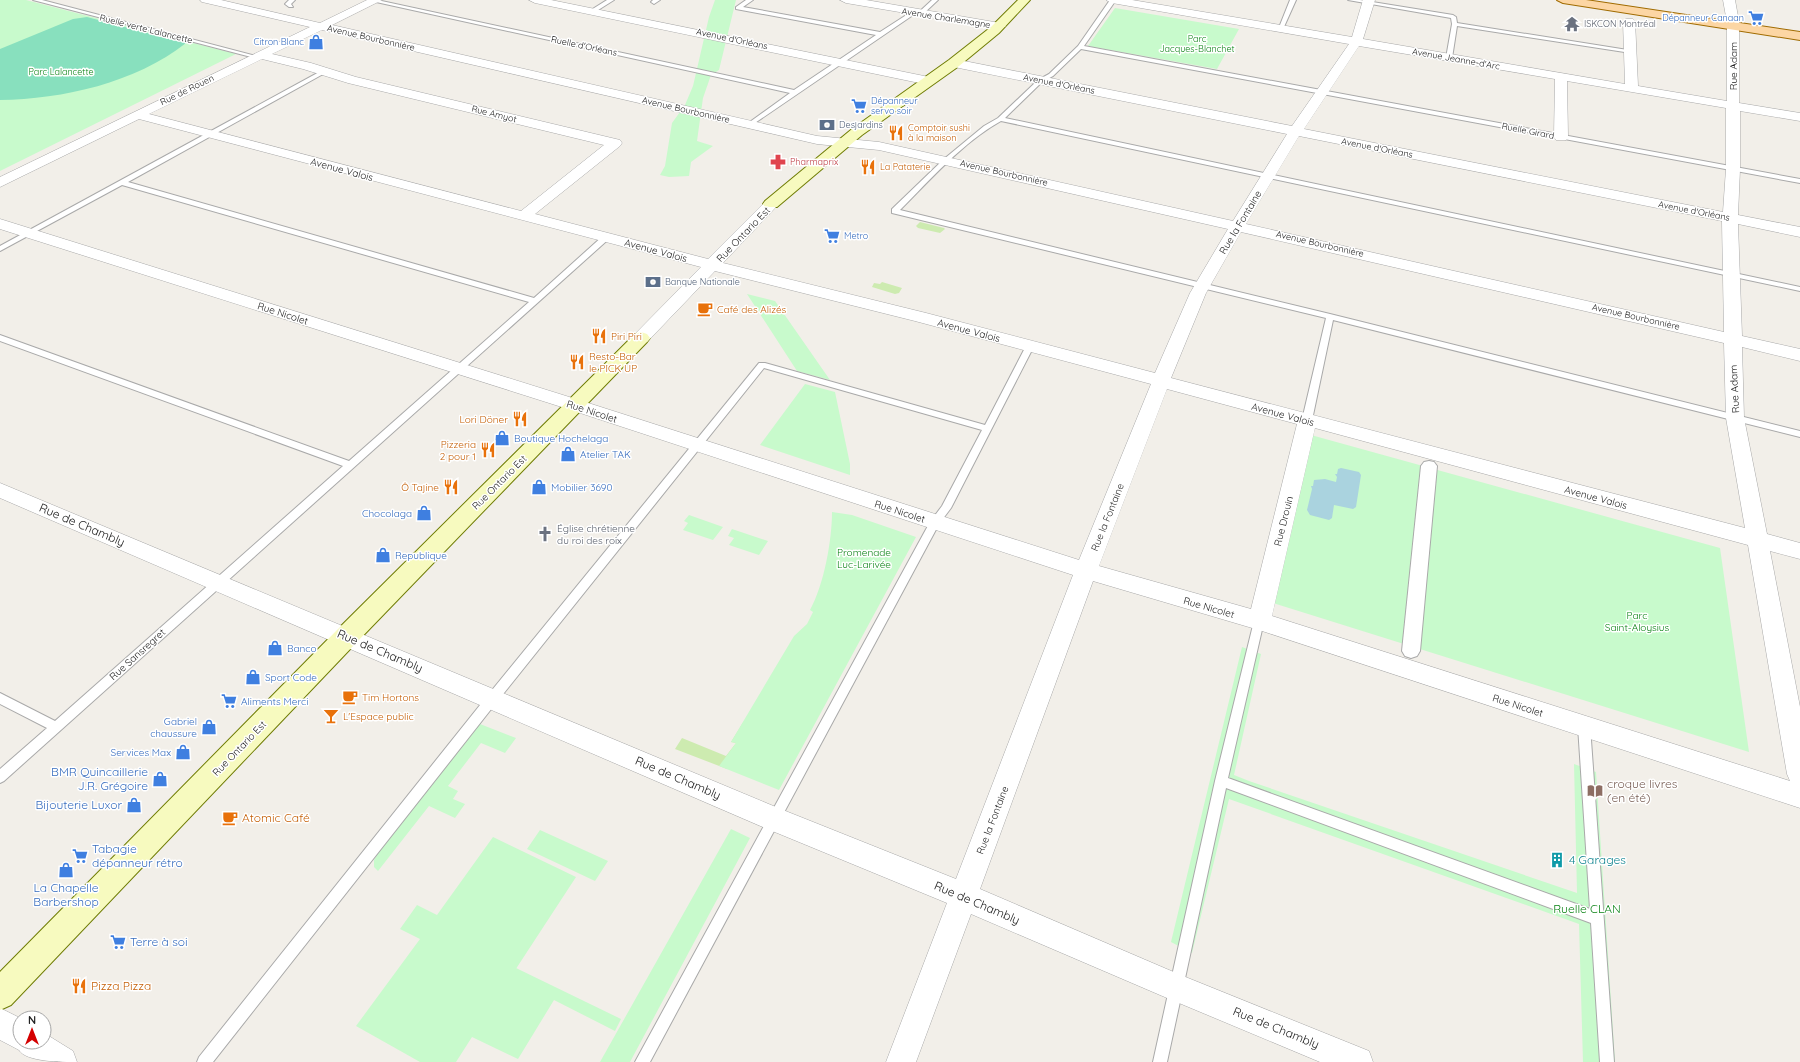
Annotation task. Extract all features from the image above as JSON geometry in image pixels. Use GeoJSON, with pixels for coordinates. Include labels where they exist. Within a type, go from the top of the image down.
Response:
{"type":"FeatureCollection","features":[{"type":"Feature","properties":{"kind":"main road","name":"Rue Ontario Est"},"geometry":{"type":"LineString","coordinates":[[771,204],[844,143],[928,80],[954,63],[1000,26],[1024,0]]}},
{"type":"Feature","properties":{"kind":"main road"},"geometry":{"type":"LineString","coordinates":[[1563,0],[1629,15],[1733,24],[1800,32]]}},
{"type":"Feature","properties":{"kind":"main road"},"geometry":{"type":"LineString","coordinates":[[1585,0],[1800,36]]}},
{"type":"Feature","properties":{"kind":"main road","name":"Rue Ontario Est"},"geometry":{"type":"LineString","coordinates":[[0,994],[346,637],[641,338]]}},
{"type":"Feature","properties":{"kind":"street","name":"Avenue Bourbonnière"},"geometry":{"type":"LineString","coordinates":[[206,0],[821,141],[880,146],[946,160],[1800,355]]}},
{"type":"Feature","properties":{"kind":"street","name":"Rue de Rouen"},"geometry":{"type":"LineString","coordinates":[[0,183],[373,0]]}},
{"type":"Feature","properties":{"kind":"street","name":"Avenue d'Orléans"},"geometry":{"type":"LineString","coordinates":[[535,0],[928,80]]}},
{"type":"Feature","properties":{"kind":"street","name":"Avenue Charlemagne"},"geometry":{"type":"LineString","coordinates":[[846,0],[1000,26]]}},
{"type":"Feature","properties":{"kind":"street","name":"Avenue Jeanne-d'Arc"},"geometry":{"type":"LineString","coordinates":[[1113,0],[1800,117]]}},
{"type":"Feature","properties":{"kind":"street","name":"Rue Adam"},"geometry":{"type":"LineString","coordinates":[[1729,0],[1733,24],[1733,169],[1730,218],[1735,418],[1800,774]]}},
{"type":"Feature","properties":{"kind":"street","name":"Rue la Fontaine"},"geometry":{"type":"LineString","coordinates":[[901,1062],[1086,571],[1161,381],[1202,286],[1295,132],[1356,42],[1363,1]]}},
{"type":"Feature","properties":{"kind":"street"},"geometry":{"type":"LineString","coordinates":[[1629,15],[1632,89]]}},
{"type":"Feature","properties":{"kind":"street","name":"Rue Amyot"},"geometry":{"type":"LineString","coordinates":[[258,56],[307,66],[323,72],[615,143],[524,216]]}},
{"type":"Feature","properties":{"kind":"street","name":"Avenue d'Orléans"},"geometry":{"type":"LineString","coordinates":[[954,63],[1800,232]]}},
{"type":"Feature","properties":{"kind":"street"},"geometry":{"type":"LineString","coordinates":[[1561,77],[1561,137]]}},
{"type":"Feature","properties":{"kind":"street","name":"Avenue Valois"},"geometry":{"type":"LineString","coordinates":[[138,114],[524,216],[1030,346],[1800,551]]}},
{"type":"Feature","properties":{"kind":"street","name":"Rue Ontario Est"},"geometry":{"type":"LineString","coordinates":[[641,338],[771,204]]}},
{"type":"Feature","properties":{"kind":"street","name":"Rue Nicolet"},"geometry":{"type":"LineString","coordinates":[[0,224],[575,405],[696,446],[1086,571],[1258,622],[1800,796]]}},
{"type":"Feature","properties":{"kind":"street","name":"Rue Drouin"},"geometry":{"type":"LineString","coordinates":[[1258,622],[1307,420]]}},
{"type":"Feature","properties":{"kind":"street"},"geometry":{"type":"LineString","coordinates":[[1411,651],[1429,466]]}},
{"type":"Feature","properties":{"kind":"street","name":"Rue de Chambly"},"geometry":{"type":"LineString","coordinates":[[0,490],[774,819],[963,896],[1177,988],[1358,1062]]}},
{"type":"Feature","properties":{"kind":"street"},"geometry":{"type":"LineString","coordinates":[[0,1023],[12,1030]]}},
{"type":"Feature","properties":{"kind":"street"},"geometry":{"type":"LineString","coordinates":[[43,1050],[62,1062]]}},
{"type":"Feature","properties":{"kind":"lane","name":"Ruelle verte Lalancette"},"geometry":{"type":"LineString","coordinates":[[36,0],[258,56]]}},
{"type":"Feature","properties":{"kind":"lane","name":"Ruelle d'Orléans"},"geometry":{"type":"LineString","coordinates":[[373,0],[794,92]]}},
{"type":"Feature","properties":{"kind":"lane"},"geometry":{"type":"LineString","coordinates":[[593,11],[610,0]]}},
{"type":"Feature","properties":{"kind":"lane"},"geometry":{"type":"LineString","coordinates":[[750,0],[738,8],[880,34]]}},
{"type":"Feature","properties":{"kind":"lane"},"geometry":{"type":"LineString","coordinates":[[749,125],[838,62],[935,0]]}},
{"type":"Feature","properties":{"kind":"lane"},"geometry":{"type":"LineString","coordinates":[[1113,0],[1080,47],[1051,75],[1040,81],[1000,119],[986,127],[946,160],[895,211],[1330,316],[1800,434]]}},
{"type":"Feature","properties":{"kind":"lane"},"geometry":{"type":"LineString","coordinates":[[1280,29],[1294,0]]}},
{"type":"Feature","properties":{"kind":"lane"},"geometry":{"type":"LineString","coordinates":[[1363,1],[1453,17],[1455,24],[1449,58]]}},
{"type":"Feature","properties":{"kind":"lane"},"geometry":{"type":"LineString","coordinates":[[1455,24],[1631,52]]}},
{"type":"Feature","properties":{"kind":"lane","name":"Ruelle Girard"},"geometry":{"type":"LineString","coordinates":[[1080,47],[1800,181]]}},
{"type":"Feature","properties":{"kind":"lane"},"geometry":{"type":"LineString","coordinates":[[0,249],[124,183],[323,72]]}},
{"type":"Feature","properties":{"kind":"lane"},"geometry":{"type":"LineString","coordinates":[[1000,119],[1800,289]]}},
{"type":"Feature","properties":{"kind":"lane"},"geometry":{"type":"LineString","coordinates":[[124,183],[536,301]]}},
{"type":"Feature","properties":{"kind":"lane","name":"Rue Sansregret"},"geometry":{"type":"LineString","coordinates":[[0,777],[607,237]]}},
{"type":"Feature","properties":{"kind":"lane"},"geometry":{"type":"LineString","coordinates":[[1307,420],[1330,316]]}},
{"type":"Feature","properties":{"kind":"lane"},"geometry":{"type":"LineString","coordinates":[[0,338],[350,465]]}},
{"type":"Feature","properties":{"kind":"lane"},"geometry":{"type":"LineString","coordinates":[[642,1062],[935,522],[946,508],[986,428],[1030,346]]}},
{"type":"Feature","properties":{"kind":"lane"},"geometry":{"type":"LineString","coordinates":[[204,1062],[492,699],[762,366],[986,428]]}},
{"type":"Feature","properties":{"kind":"lane"},"geometry":{"type":"LineString","coordinates":[[1160,1062],[1221,781],[1258,622]]}},
{"type":"Feature","properties":{"kind":"lane"},"geometry":{"type":"LineString","coordinates":[[0,698],[56,727]]}},
{"type":"Feature","properties":{"kind":"lane"},"geometry":{"type":"LineString","coordinates":[[1584,726],[1607,1062]]}},
{"type":"Feature","properties":{"kind":"lane"},"geometry":{"type":"LineString","coordinates":[[1221,781],[1598,919]]}},
{"type":"Feature","properties":{"kind":"green space","name":"Parc Lalancette"},"geometry":{"type":"Polygon","coordinates":[[[0,0],[26,0],[236,54],[0,171],[0,0]]]}},
{"type":"Feature","properties":{"kind":"green space"},"geometry":{"type":"Polygon","coordinates":[[[715,0],[736,0],[719,70],[711,75],[703,98],[697,141],[713,146],[691,162],[689,176],[669,177],[660,175],[665,166],[672,123],[685,105],[693,86],[709,17],[715,0]]]}},
{"type":"Feature","properties":{"kind":"green space","name":"Parc Jacques-Blanchet"},"geometry":{"type":"Polygon","coordinates":[[[1115,8],[1239,29],[1217,69],[1088,46],[1115,8]]]}},
{"type":"Feature","properties":{"kind":"green space"},"geometry":{"type":"Polygon","coordinates":[[[87,17],[186,43],[166,57],[144,69],[98,86],[48,96],[0,100],[0,49],[73,19],[87,17]]]}},
{"type":"Feature","properties":{"kind":"green space"},"geometry":{"type":"Polygon","coordinates":[[[920,222],[945,229],[940,233],[918,228],[916,226],[920,222]]]}},
{"type":"Feature","properties":{"kind":"green space"},"geometry":{"type":"Polygon","coordinates":[[[882,282],[902,288],[899,293],[895,294],[872,287],[874,283],[880,284],[882,282]]]}},
{"type":"Feature","properties":{"kind":"green space"},"geometry":{"type":"Polygon","coordinates":[[[747,294],[775,301],[830,380],[797,371],[747,294]]]}},
{"type":"Feature","properties":{"kind":"green space"},"geometry":{"type":"Polygon","coordinates":[[[805,384],[835,392],[850,464],[850,475],[760,445],[805,384]]]}},
{"type":"Feature","properties":{"kind":"green space","name":"Parc Saint-Aloysius"},"geometry":{"type":"Polygon","coordinates":[[[1311,435],[1720,548],[1749,752],[1273,603],[1311,435]]]}},
{"type":"Feature","properties":{"kind":"green space","name":"Promenade Luc-Larivée"},"geometry":{"type":"Polygon","coordinates":[[[832,512],[852,515],[916,537],[779,790],[719,766],[736,743],[731,742],[794,636],[807,624],[813,612],[810,610],[819,588],[829,549],[832,512]]]}},
{"type":"Feature","properties":{"kind":"green space"},"geometry":{"type":"Polygon","coordinates":[[[689,515],[723,527],[713,540],[683,530],[688,523],[684,521],[689,515]]]}},
{"type":"Feature","properties":{"kind":"green space"},"geometry":{"type":"Polygon","coordinates":[[[732,529],[768,541],[759,555],[729,545],[734,538],[728,536],[732,529]]]}},
{"type":"Feature","properties":{"kind":"green space","name":"Ruelle CLAN"},"geometry":{"type":"Polygon","coordinates":[[[1242,647],[1261,654],[1234,775],[1249,781],[1577,893],[1574,764],[1596,772],[1615,1062],[1583,1062],[1579,924],[1229,799],[1192,953],[1171,942],[1242,647]]]}},
{"type":"Feature","properties":{"kind":"green space"},"geometry":{"type":"Polygon","coordinates":[[[744,721],[727,769],[675,749],[682,738],[726,756],[736,743],[731,742],[744,721]]]}},
{"type":"Feature","properties":{"kind":"green space"},"geometry":{"type":"Polygon","coordinates":[[[480,724],[516,738],[505,753],[481,743],[448,786],[458,791],[453,799],[465,804],[455,818],[429,806],[378,871],[374,867],[374,860],[378,853],[480,724]]]}},
{"type":"Feature","properties":{"kind":"green space"},"geometry":{"type":"Polygon","coordinates":[[[731,829],[750,838],[630,1062],[600,1062],[731,829]]]}},
{"type":"Feature","properties":{"kind":"green space"},"geometry":{"type":"Polygon","coordinates":[[[540,830],[608,861],[595,881],[527,849],[540,830]]]}},
{"type":"Feature","properties":{"kind":"green space"},"geometry":{"type":"Polygon","coordinates":[[[493,837],[576,877],[516,968],[621,1019],[615,1031],[554,1000],[518,1059],[472,1037],[456,1062],[420,1062],[356,1026],[420,939],[400,929],[417,905],[437,915],[493,837]]]}},
{"type":"Feature","properties":{"kind":"water"},"geometry":{"type":"Polygon","coordinates":[[[1341,468],[1359,472],[1361,475],[1356,507],[1353,509],[1334,505],[1332,518],[1329,520],[1310,515],[1307,510],[1312,489],[1311,486],[1313,486],[1314,480],[1325,479],[1336,482],[1337,477],[1335,474],[1337,474],[1338,469],[1341,468]]]}},
{"type":"Feature","properties":{"kind":"place","name":"Dépanneur Canaan"},"geometry":{"type":"Point","coordinates":[1756,18]}},
{"type":"Feature","properties":{"kind":"place","name":"ISKCON Montréal"},"geometry":{"type":"Point","coordinates":[1572,24]}},
{"type":"Feature","properties":{"kind":"place","name":"Citron Blanc"},"geometry":{"type":"Point","coordinates":[316,42]}},
{"type":"Feature","properties":{"kind":"place","name":"Dépanneur servo soir"},"geometry":{"type":"Point","coordinates":[859,106]}},
{"type":"Feature","properties":{"kind":"place","name":"Desjardins"},"geometry":{"type":"Point","coordinates":[827,125]}},
{"type":"Feature","properties":{"kind":"place","name":"Comptoir sushi à la maison"},"geometry":{"type":"Point","coordinates":[896,133]}},
{"type":"Feature","properties":{"kind":"place","name":"Pharmaprix"},"geometry":{"type":"Point","coordinates":[778,162]}},
{"type":"Feature","properties":{"kind":"place","name":"La Pataterie"},"geometry":{"type":"Point","coordinates":[868,167]}},
{"type":"Feature","properties":{"kind":"place","name":"Metro"},"geometry":{"type":"Point","coordinates":[832,236]}},
{"type":"Feature","properties":{"kind":"place","name":"Banque Nationale"},"geometry":{"type":"Point","coordinates":[653,282]}},
{"type":"Feature","properties":{"kind":"place","name":"Café des Alizés"},"geometry":{"type":"Point","coordinates":[705,309]}},
{"type":"Feature","properties":{"kind":"place","name":"Piri Piri"},"geometry":{"type":"Point","coordinates":[599,336]}},
{"type":"Feature","properties":{"kind":"place","name":"Resto-Bar le PICK UP"},"geometry":{"type":"Point","coordinates":[577,362]}},
{"type":"Feature","properties":{"kind":"place","name":"Lori Döner"},"geometry":{"type":"Point","coordinates":[520,419]}},
{"type":"Feature","properties":{"kind":"place","name":"Boutique Hochelaga"},"geometry":{"type":"Point","coordinates":[502,438]}},
{"type":"Feature","properties":{"kind":"place","name":"Pizzeria 2 pour 1"},"geometry":{"type":"Point","coordinates":[488,450]}},
{"type":"Feature","properties":{"kind":"place","name":"Atelier TAK"},"geometry":{"type":"Point","coordinates":[568,454]}},
{"type":"Feature","properties":{"kind":"place","name":"Ô Tajine"},"geometry":{"type":"Point","coordinates":[451,487]}},
{"type":"Feature","properties":{"kind":"place","name":"Mobilier 3690"},"geometry":{"type":"Point","coordinates":[539,487]}},
{"type":"Feature","properties":{"kind":"place","name":"Chocolaga"},"geometry":{"type":"Point","coordinates":[424,513]}},
{"type":"Feature","properties":{"kind":"place","name":"Église chrétienne du roi des roix"},"geometry":{"type":"Point","coordinates":[545,534]}},
{"type":"Feature","properties":{"kind":"place","name":"Republique"},"geometry":{"type":"Point","coordinates":[383,555]}},
{"type":"Feature","properties":{"kind":"place","name":"Banco"},"geometry":{"type":"Point","coordinates":[275,648]}},
{"type":"Feature","properties":{"kind":"place","name":"Sport Code"},"geometry":{"type":"Point","coordinates":[253,677]}},
{"type":"Feature","properties":{"kind":"place","name":"Tim Hortons"},"geometry":{"type":"Point","coordinates":[350,697]}},
{"type":"Feature","properties":{"kind":"place","name":"Aliments Merci"},"geometry":{"type":"Point","coordinates":[229,701]}},
{"type":"Feature","properties":{"kind":"place","name":"L'Espace public"},"geometry":{"type":"Point","coordinates":[331,716]}},
{"type":"Feature","properties":{"kind":"place","name":"Gabriel chaussure"},"geometry":{"type":"Point","coordinates":[209,727]}},
{"type":"Feature","properties":{"kind":"place","name":"Services Max"},"geometry":{"type":"Point","coordinates":[183,752]}},
{"type":"Feature","properties":{"kind":"place","name":"BMR Quincaillerie J.R. Grégoire"},"geometry":{"type":"Point","coordinates":[160,779]}},
{"type":"Feature","properties":{"kind":"place","name":"croque livres (en été)"},"geometry":{"type":"Point","coordinates":[1595,791]}},
{"type":"Feature","properties":{"kind":"place","name":"Bijouterie Luxor"},"geometry":{"type":"Point","coordinates":[134,805]}},
{"type":"Feature","properties":{"kind":"place","name":"Atomic Café"},"geometry":{"type":"Point","coordinates":[230,818]}},
{"type":"Feature","properties":{"kind":"place","name":"Tabagie dépanneur rétro"},"geometry":{"type":"Point","coordinates":[80,856]}},
{"type":"Feature","properties":{"kind":"place","name":"4 Garages"},"geometry":{"type":"Point","coordinates":[1557,860]}},
{"type":"Feature","properties":{"kind":"place","name":"La Chapelle Barbershop"},"geometry":{"type":"Point","coordinates":[66,870]}},
{"type":"Feature","properties":{"kind":"place","name":"Terre à soi"},"geometry":{"type":"Point","coordinates":[118,942]}},
{"type":"Feature","properties":{"kind":"place","name":"Pizza Pizza"},"geometry":{"type":"Point","coordinates":[79,986]}}]}
